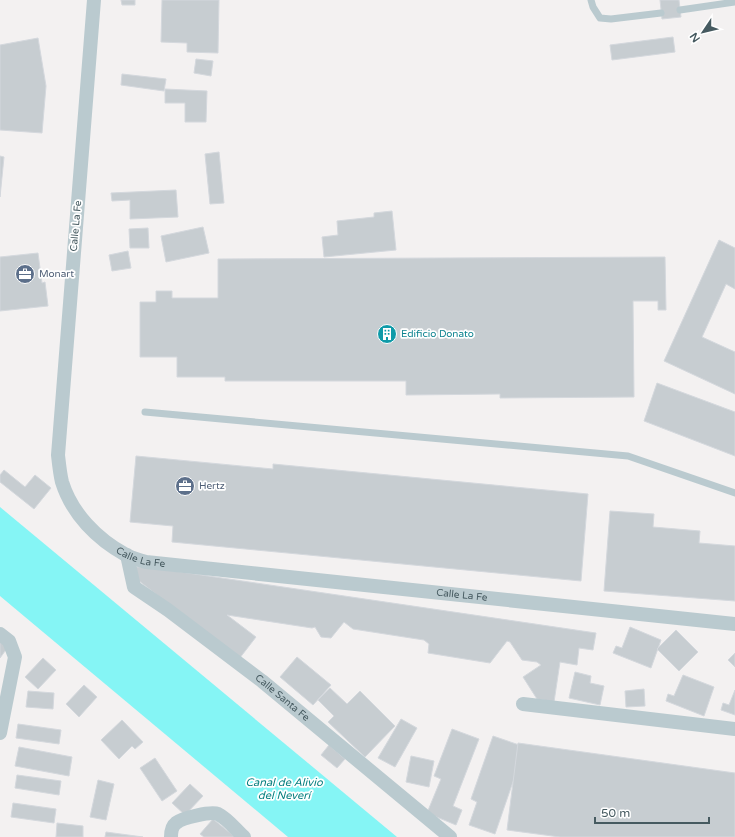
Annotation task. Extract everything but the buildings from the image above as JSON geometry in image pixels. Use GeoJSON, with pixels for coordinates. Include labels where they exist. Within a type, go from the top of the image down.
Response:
{"type":"FeatureCollection","features":[{"type":"Feature","properties":{"kind":"street","name":"Calle La Fe"},"geometry":{"type":"LineString","coordinates":[[94,0],[58,455],[62,482],[71,504],[86,525],[105,542],[127,555],[146,562],[735,624]]}},
{"type":"Feature","properties":{"kind":"street","name":"Calle Santa Fe"},"geometry":{"type":"LineString","coordinates":[[127,555],[134,587],[168,610],[262,681],[450,837]]}},
{"type":"Feature","properties":{"kind":"street"},"geometry":{"type":"LineString","coordinates":[[0,634],[9,641],[15,657],[0,733]]}},
{"type":"Feature","properties":{"kind":"street"},"geometry":{"type":"LineString","coordinates":[[523,704],[735,729]]}},
{"type":"Feature","properties":{"kind":"street"},"geometry":{"type":"LineString","coordinates":[[171,837],[171,830],[175,823],[184,819],[210,813],[216,813],[222,817],[244,837]]}},
{"type":"Feature","properties":{"kind":"lane"},"geometry":{"type":"LineString","coordinates":[[591,0],[593,7],[600,18],[611,19],[661,13]]}},
{"type":"Feature","properties":{"kind":"lane"},"geometry":{"type":"LineString","coordinates":[[680,10],[735,2]]}},
{"type":"Feature","properties":{"kind":"lane"},"geometry":{"type":"LineString","coordinates":[[145,412],[628,456],[735,493]]}},
{"type":"Feature","properties":{"kind":"water","name":"Canal de Alivio del Neverí"},"geometry":{"type":"Polygon","coordinates":[[[0,507],[397,837],[288,837],[0,596],[0,507]]]}},
{"type":"Feature","properties":{"kind":"place","name":"Monart"},"geometry":{"type":"Point","coordinates":[25,274]}},
{"type":"Feature","properties":{"kind":"place","name":"Edificio Donato"},"geometry":{"type":"Point","coordinates":[387,334]}},
{"type":"Feature","properties":{"kind":"place","name":"Hertz"},"geometry":{"type":"Point","coordinates":[185,486]}}]}
